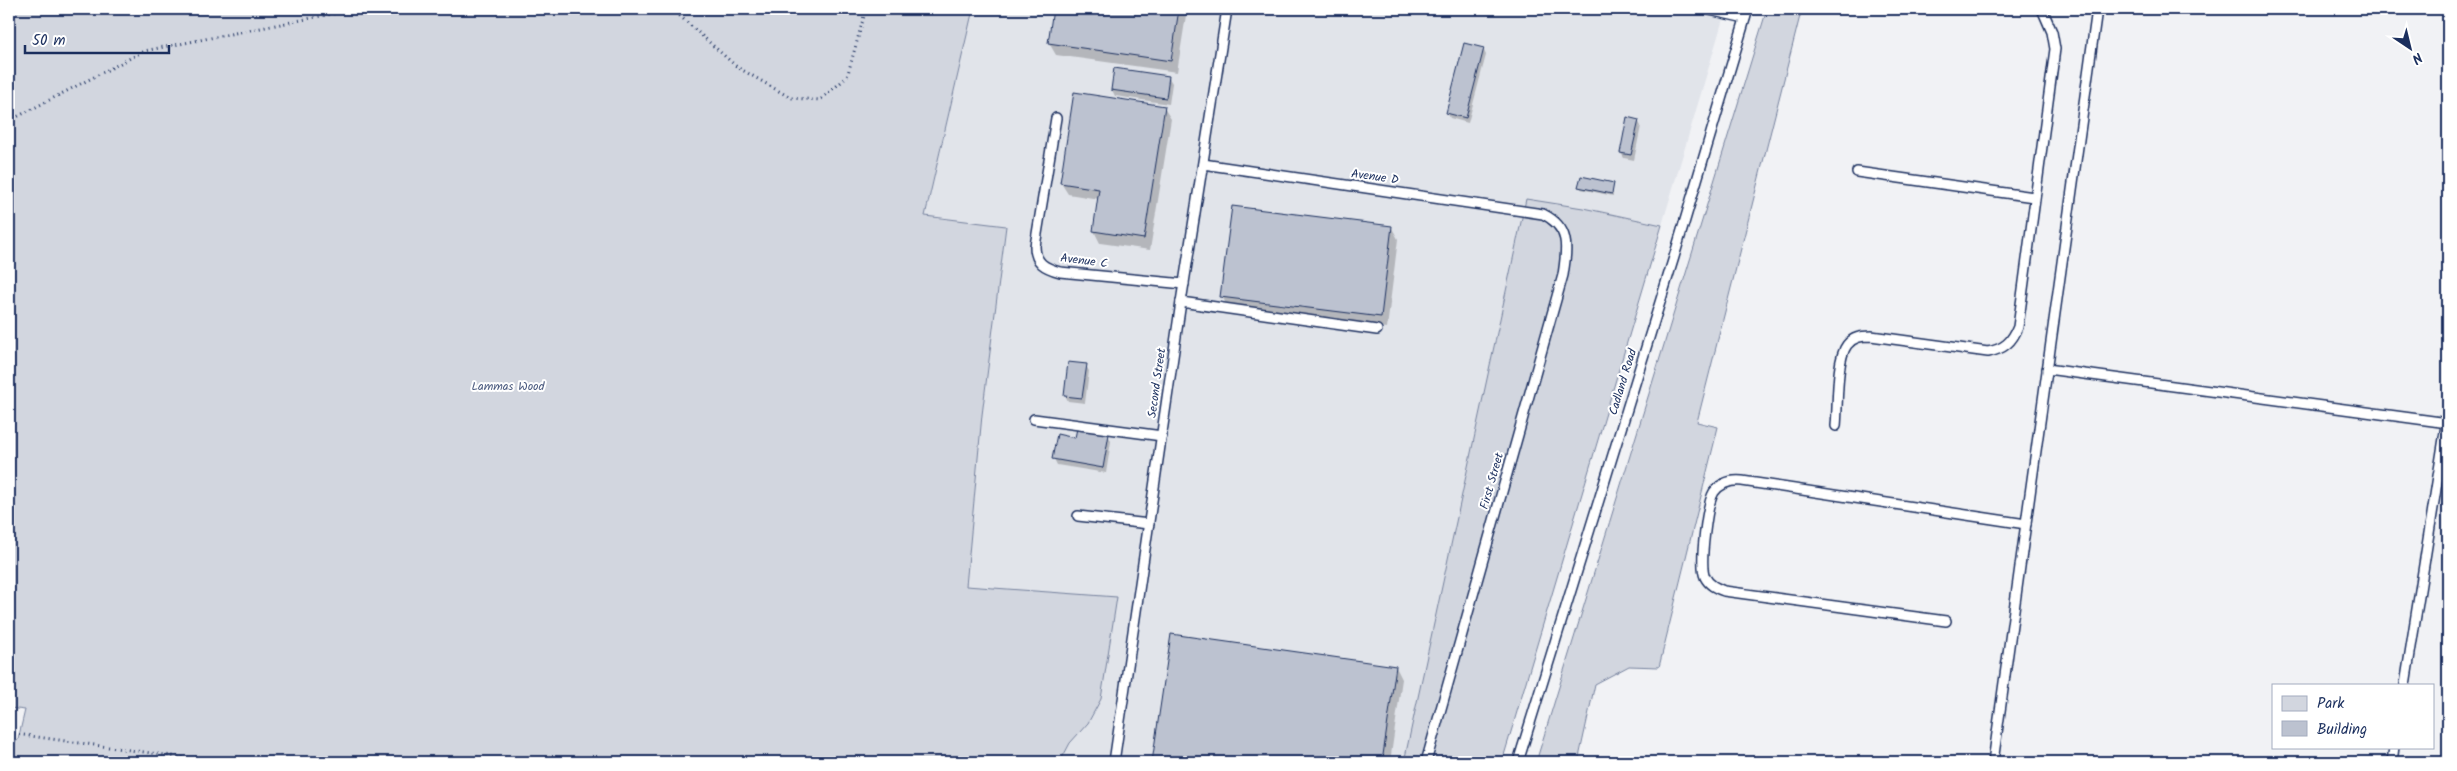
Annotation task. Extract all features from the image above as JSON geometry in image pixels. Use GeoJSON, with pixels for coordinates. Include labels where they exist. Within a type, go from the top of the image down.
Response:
{"type":"FeatureCollection","features":[{"type":"Feature","properties":{"kind":"lane","name":"Second Street"},"geometry":{"type":"LineString","coordinates":[[1114,762],[1181,302],[1227,9]]}},
{"type":"Feature","properties":{"kind":"lane"},"geometry":{"type":"LineString","coordinates":[[1705,9],[1747,13]]}},
{"type":"Feature","properties":{"kind":"lane"},"geometry":{"type":"LineString","coordinates":[[1836,426],[1842,355],[1846,346],[1860,336],[1988,352],[2004,347],[2010,342],[2018,328],[2055,49],[2052,32],[2042,9]]}},
{"type":"Feature","properties":{"kind":"lane"},"geometry":{"type":"LineString","coordinates":[[1993,762],[2097,9]]}},
{"type":"Feature","properties":{"kind":"lane","name":"Cadland Road"},"geometry":{"type":"LineString","coordinates":[[1518,762],[1669,276],[1747,13]]}},
{"type":"Feature","properties":{"kind":"lane","name":"Avenue C"},"geometry":{"type":"LineString","coordinates":[[1056,118],[1035,246],[1038,260],[1043,266],[1060,272],[1184,284]]}},
{"type":"Feature","properties":{"kind":"lane","name":"Avenue D"},"geometry":{"type":"LineString","coordinates":[[1203,164],[1543,214]]}},
{"type":"Feature","properties":{"kind":"lane"},"geometry":{"type":"LineString","coordinates":[[1857,172],[2034,196]]}},
{"type":"Feature","properties":{"kind":"lane","name":"First Street"},"geometry":{"type":"LineString","coordinates":[[1426,762],[1563,275],[1567,245],[1564,236],[1552,218],[1543,214]]}},
{"type":"Feature","properties":{"kind":"lane"},"geometry":{"type":"LineString","coordinates":[[1181,302],[1377,330]]}},
{"type":"Feature","properties":{"kind":"lane"},"geometry":{"type":"LineString","coordinates":[[2047,369],[2448,420],[2404,684]]}},
{"type":"Feature","properties":{"kind":"lane"},"geometry":{"type":"LineString","coordinates":[[1034,419],[1162,436]]}},
{"type":"Feature","properties":{"kind":"lane"},"geometry":{"type":"LineString","coordinates":[[1946,622],[1724,591],[1715,587],[1705,578],[1702,564],[1710,500],[1719,487],[1734,480],[2026,524]]}},
{"type":"Feature","properties":{"kind":"lane"},"geometry":{"type":"LineString","coordinates":[[1078,516],[1149,524]]}},
{"type":"Feature","properties":{"kind":"lane"},"geometry":{"type":"LineString","coordinates":[[2392,762],[2394,748]]}},
{"type":"Feature","properties":{"kind":"path"},"geometry":{"type":"LineString","coordinates":[[9,121],[144,51],[356,9]]}},
{"type":"Feature","properties":{"kind":"path"},"geometry":{"type":"LineString","coordinates":[[672,9],[737,67],[791,98],[820,100],[847,77],[866,9]]}},
{"type":"Feature","properties":{"kind":"path"},"geometry":{"type":"LineString","coordinates":[[9,733],[215,762]]}},
{"type":"Feature","properties":{"kind":"shaded area"},"geometry":{"type":"Polygon","coordinates":[[[973,9],[1726,9],[1662,225],[1583,208],[1425,762],[948,762],[982,415],[1006,227],[925,216],[973,9]]]}},
{"type":"Feature","properties":{"kind":"green space","name":"Lammas Wood"},"geometry":{"type":"Polygon","coordinates":[[[9,9],[973,9],[925,216],[1006,226],[982,415],[966,586],[1117,597],[1101,699],[1088,723],[1070,743],[1060,762],[9,762],[9,746],[18,740],[25,710],[9,708],[9,9]]]}},
{"type":"Feature","properties":{"kind":"green space"},"geometry":{"type":"Polygon","coordinates":[[[1767,9],[1790,9],[1801,12],[1697,422],[1718,427],[1659,667],[1629,666],[1595,684],[1578,762],[1536,762],[1767,9]]]}},
{"type":"Feature","properties":{"kind":"green space"},"geometry":{"type":"Polygon","coordinates":[[[1526,199],[1583,208],[1662,225],[1502,762],[1404,762],[1526,199]]]}},
{"type":"Feature","properties":{"kind":"building"},"geometry":{"type":"Polygon","coordinates":[[[1053,9],[1179,9],[1171,61],[1048,43],[1053,9]]]}},
{"type":"Feature","properties":{"kind":"building"},"geometry":{"type":"Polygon","coordinates":[[[1464,43],[1484,48],[1466,118],[1446,113],[1464,43]]]}},
{"type":"Feature","properties":{"kind":"building"},"geometry":{"type":"Polygon","coordinates":[[[1114,68],[1169,76],[1166,98],[1111,90],[1114,68]]]}},
{"type":"Feature","properties":{"kind":"building"},"geometry":{"type":"Polygon","coordinates":[[[1074,92],[1165,106],[1144,239],[1093,231],[1099,189],[1060,183],[1074,92]]]}},
{"type":"Feature","properties":{"kind":"building"},"geometry":{"type":"Polygon","coordinates":[[[1627,117],[1639,120],[1631,155],[1620,153],[1627,117]]]}},
{"type":"Feature","properties":{"kind":"building"},"geometry":{"type":"Polygon","coordinates":[[[1581,176],[1614,183],[1612,194],[1578,187],[1581,176]]]}},
{"type":"Feature","properties":{"kind":"building"},"geometry":{"type":"Polygon","coordinates":[[[1232,206],[1392,226],[1381,317],[1220,297],[1232,206]]]}},
{"type":"Feature","properties":{"kind":"building"},"geometry":{"type":"Polygon","coordinates":[[[1068,362],[1087,364],[1082,398],[1064,396],[1068,362]]]}},
{"type":"Feature","properties":{"kind":"building"},"geometry":{"type":"Polygon","coordinates":[[[1077,428],[1109,434],[1103,468],[1052,459],[1057,434],[1075,438],[1077,428]]]}},
{"type":"Feature","properties":{"kind":"building"},"geometry":{"type":"Polygon","coordinates":[[[1171,634],[1396,666],[1382,762],[1152,762],[1171,634]]]}}]}
